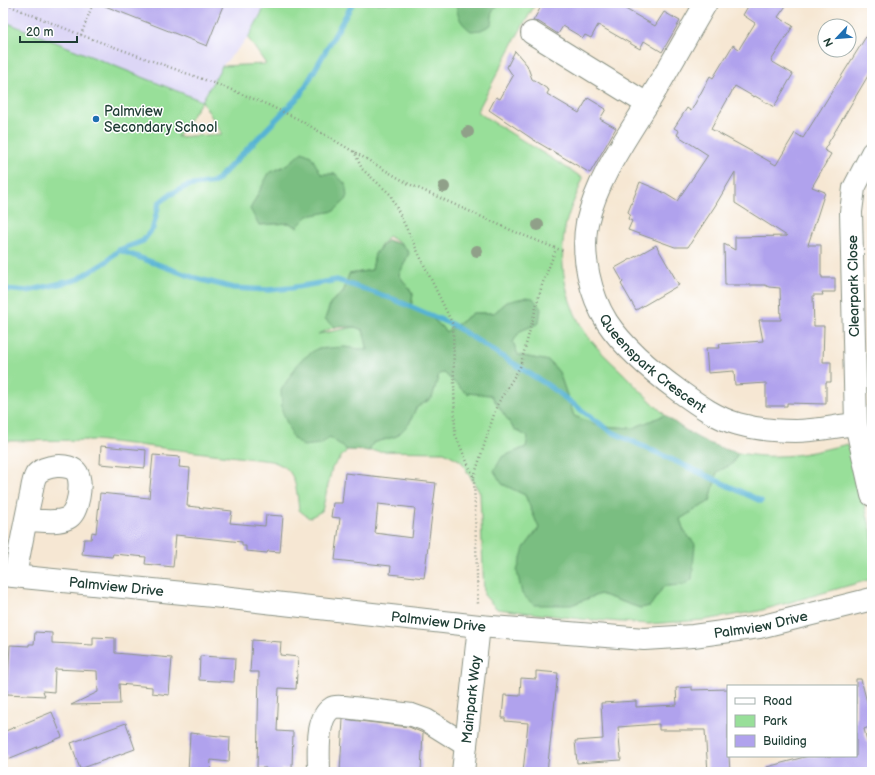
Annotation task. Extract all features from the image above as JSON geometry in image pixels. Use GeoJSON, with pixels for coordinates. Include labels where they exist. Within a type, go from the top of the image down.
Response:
{"type":"FeatureCollection","features":[{"type":"Feature","properties":{"kind":"street","name":"Queenspark Crescent"},"geometry":{"type":"LineString","coordinates":[[706,3],[614,157],[597,194],[587,224],[585,254],[589,278],[607,322],[629,348],[662,378],[704,409],[736,424],[759,429],[795,431],[856,424]]}},
{"type":"Feature","properties":{"kind":"street"},"geometry":{"type":"LineString","coordinates":[[532,33],[647,104]]}},
{"type":"Feature","properties":{"kind":"street","name":"Clearpark Close"},"geometry":{"type":"LineString","coordinates":[[856,424],[851,212],[854,188],[872,153]]}},
{"type":"Feature","properties":{"kind":"street"},"geometry":{"type":"LineString","coordinates":[[856,424],[872,494]]}},
{"type":"Feature","properties":{"kind":"street"},"geometry":{"type":"LineString","coordinates":[[9,575],[26,520]]}},
{"type":"Feature","properties":{"kind":"street","name":"Palmview Drive"},"geometry":{"type":"LineString","coordinates":[[9,575],[479,626],[644,639],[693,636],[759,627],[872,599]]}},
{"type":"Feature","properties":{"kind":"street","name":"Mainpark Way"},"geometry":{"type":"LineString","coordinates":[[464,772],[479,626]]}},
{"type":"Feature","properties":{"kind":"street"},"geometry":{"type":"LineString","coordinates":[[318,772],[320,728],[323,718],[333,707],[412,715],[426,720],[466,745]]}},
{"type":"Feature","properties":{"kind":"path"},"geometry":{"type":"LineString","coordinates":[[3,3],[81,35],[227,88],[266,104],[298,119],[407,183],[513,231],[586,261]]}},
{"type":"Feature","properties":{"kind":"path"},"geometry":{"type":"LineString","coordinates":[[81,35],[93,3]]}},
{"type":"Feature","properties":{"kind":"path"},"geometry":{"type":"LineString","coordinates":[[354,151],[362,169],[390,194],[453,325],[455,434],[474,478]]}},
{"type":"Feature","properties":{"kind":"path"},"geometry":{"type":"LineString","coordinates":[[479,626],[474,478],[497,405],[520,367],[542,285],[556,249]]}},
{"type":"Feature","properties":{"kind":"shaded area","name":"Palmview Secondary School"},"geometry":{"type":"Polygon","coordinates":[[[3,3],[267,3],[248,38],[222,66],[202,101],[3,240],[3,3]]]}},
{"type":"Feature","properties":{"kind":"green space"},"geometry":{"type":"Polygon","coordinates":[[[267,3],[536,3],[477,112],[583,178],[566,223],[564,237],[563,265],[572,307],[585,332],[593,343],[665,415],[633,428],[600,426],[574,416],[559,372],[549,361],[518,355],[513,342],[520,331],[539,323],[507,302],[494,313],[473,313],[447,332],[432,318],[411,308],[413,294],[399,275],[409,253],[403,245],[388,236],[375,254],[372,270],[349,274],[343,293],[331,302],[325,319],[335,327],[318,334],[355,327],[363,330],[368,350],[344,347],[330,437],[347,450],[332,468],[322,511],[309,518],[299,510],[296,486],[291,474],[283,466],[276,462],[96,440],[3,441],[3,21],[202,101],[222,66],[266,64],[248,38],[267,3]],[[202,101],[177,137],[222,134],[202,101]],[[287,165],[269,174],[259,225],[289,223],[297,227],[308,215],[334,211],[336,174],[321,174],[287,165]]]}},
{"type":"Feature","properties":{"kind":"green space"},"geometry":{"type":"Polygon","coordinates":[[[456,3],[501,4],[493,10],[491,25],[481,30],[471,31],[460,19],[457,12],[456,3]]]}},
{"type":"Feature","properties":{"kind":"green space"},"geometry":{"type":"Polygon","coordinates":[[[302,152],[311,156],[321,174],[336,174],[346,185],[347,199],[334,211],[308,216],[297,227],[289,223],[259,225],[250,209],[269,173],[287,165],[302,152]]]}},
{"type":"Feature","properties":{"kind":"green space"},"geometry":{"type":"Polygon","coordinates":[[[387,240],[403,245],[409,253],[399,275],[413,294],[411,308],[432,318],[447,332],[473,313],[494,313],[507,302],[527,297],[533,298],[541,309],[539,323],[520,331],[513,342],[518,355],[549,361],[559,372],[574,416],[600,426],[633,428],[665,415],[708,443],[738,453],[732,464],[717,472],[710,501],[680,519],[684,531],[695,544],[692,579],[684,585],[664,586],[650,606],[640,608],[600,594],[571,605],[534,605],[522,594],[517,571],[524,548],[539,528],[525,495],[502,484],[494,471],[502,457],[526,447],[528,437],[514,429],[491,395],[466,393],[444,373],[439,374],[432,398],[416,408],[409,424],[397,436],[373,443],[369,451],[347,450],[330,437],[321,444],[303,446],[293,438],[282,411],[281,390],[300,361],[316,349],[344,347],[368,350],[363,330],[355,327],[335,327],[325,319],[331,302],[343,293],[349,274],[372,270],[375,254],[387,240]]]}},
{"type":"Feature","properties":{"kind":"green space"},"geometry":{"type":"Polygon","coordinates":[[[439,373],[444,373],[466,393],[491,395],[514,429],[529,437],[526,447],[502,457],[503,484],[525,495],[539,528],[524,548],[571,605],[600,594],[640,608],[650,606],[664,586],[684,585],[695,544],[684,531],[680,519],[710,501],[717,472],[732,464],[738,453],[763,456],[787,456],[848,444],[872,533],[872,579],[759,611],[704,620],[649,624],[581,619],[497,609],[484,595],[480,493],[461,461],[444,452],[369,451],[373,443],[397,436],[409,424],[416,408],[432,398],[439,373]]]}},
{"type":"Feature","properties":{"kind":"building"},"geometry":{"type":"Polygon","coordinates":[[[100,3],[224,3],[207,46],[100,3]]]}},
{"type":"Feature","properties":{"kind":"building"},"geometry":{"type":"Polygon","coordinates":[[[543,3],[615,3],[655,26],[664,12],[680,21],[662,52],[644,41],[640,49],[598,25],[591,38],[585,35],[583,38],[563,26],[558,34],[539,22],[533,21],[543,3]]]}},
{"type":"Feature","properties":{"kind":"building"},"geometry":{"type":"Polygon","coordinates":[[[750,3],[788,3],[778,17],[793,26],[771,61],[793,74],[774,107],[735,86],[711,129],[776,165],[795,133],[803,138],[853,58],[857,58],[857,51],[872,27],[872,69],[824,150],[831,154],[812,187],[825,192],[808,245],[821,245],[822,278],[835,278],[835,292],[822,292],[823,295],[813,295],[814,326],[824,326],[823,362],[831,362],[831,382],[826,382],[826,404],[787,403],[787,406],[766,406],[766,383],[735,385],[734,371],[708,373],[706,348],[720,348],[719,344],[763,341],[759,320],[781,320],[780,288],[765,285],[725,285],[724,244],[735,250],[735,237],[787,236],[735,203],[735,172],[688,247],[675,247],[628,230],[632,221],[628,219],[630,214],[628,212],[640,182],[659,190],[677,201],[708,155],[677,135],[679,131],[674,128],[687,108],[691,111],[710,76],[713,78],[733,45],[739,49],[755,23],[743,15],[750,3]]]}},
{"type":"Feature","properties":{"kind":"building"},"geometry":{"type":"Polygon","coordinates":[[[515,51],[527,65],[532,79],[549,90],[547,94],[579,113],[588,98],[606,109],[600,119],[616,128],[590,173],[537,142],[489,110],[496,97],[500,99],[513,76],[507,67],[515,51]]]}},
{"type":"Feature","properties":{"kind":"building"},"geometry":{"type":"Polygon","coordinates":[[[656,245],[679,285],[636,310],[621,284],[623,282],[615,268],[656,245]]]}},
{"type":"Feature","properties":{"kind":"building"},"geometry":{"type":"Polygon","coordinates":[[[101,446],[146,450],[145,468],[100,464],[101,446]]]}},
{"type":"Feature","properties":{"kind":"building"},"geometry":{"type":"Polygon","coordinates":[[[153,455],[180,457],[179,467],[190,468],[187,506],[232,511],[230,523],[265,526],[266,515],[283,516],[280,552],[268,551],[267,553],[246,551],[246,546],[242,546],[242,542],[176,535],[173,567],[145,564],[146,557],[113,554],[112,557],[82,554],[84,539],[91,539],[92,532],[96,533],[100,493],[149,498],[153,455]]]}},
{"type":"Feature","properties":{"kind":"building"},"geometry":{"type":"Polygon","coordinates":[[[345,473],[436,483],[424,578],[390,574],[391,566],[335,560],[340,518],[331,517],[333,503],[342,503],[345,473]],[[378,504],[375,533],[412,538],[415,508],[378,504]]]}},
{"type":"Feature","properties":{"kind":"building"},"geometry":{"type":"Polygon","coordinates":[[[35,632],[52,633],[52,643],[93,645],[93,637],[115,638],[115,653],[172,658],[169,695],[152,693],[152,687],[119,684],[120,704],[71,705],[98,692],[97,671],[55,669],[54,692],[43,691],[45,696],[7,694],[10,645],[29,646],[29,644],[34,644],[35,632]]]}},
{"type":"Feature","properties":{"kind":"building"},"geometry":{"type":"Polygon","coordinates":[[[252,640],[281,642],[280,655],[298,657],[296,689],[279,688],[277,731],[293,732],[292,769],[282,769],[282,772],[266,772],[266,768],[257,768],[259,672],[250,672],[252,640]]]}},
{"type":"Feature","properties":{"kind":"building"},"geometry":{"type":"Polygon","coordinates":[[[200,656],[235,658],[234,682],[199,680],[200,656]]]}},
{"type":"Feature","properties":{"kind":"building"},"geometry":{"type":"Polygon","coordinates":[[[536,671],[558,673],[547,772],[523,772],[528,723],[505,721],[505,718],[502,718],[504,695],[520,696],[521,678],[536,679],[536,671]]]}},
{"type":"Feature","properties":{"kind":"building"},"geometry":{"type":"Polygon","coordinates":[[[856,679],[861,679],[868,706],[872,705],[872,726],[864,729],[872,759],[872,772],[767,772],[767,767],[804,757],[857,757],[856,679]]]}},
{"type":"Feature","properties":{"kind":"building"},"geometry":{"type":"Polygon","coordinates":[[[692,687],[692,690],[727,689],[727,757],[729,757],[730,772],[708,772],[705,730],[659,730],[659,724],[618,727],[621,760],[577,763],[575,741],[603,739],[601,703],[636,701],[636,707],[677,705],[676,688],[692,687]]]}},
{"type":"Feature","properties":{"kind":"building"},"geometry":{"type":"Polygon","coordinates":[[[52,712],[62,737],[8,759],[3,747],[3,732],[52,712]]]}},
{"type":"Feature","properties":{"kind":"building"},"geometry":{"type":"Polygon","coordinates":[[[343,719],[409,727],[423,733],[421,772],[340,772],[343,719]]]}},
{"type":"Feature","properties":{"kind":"building"},"geometry":{"type":"Polygon","coordinates":[[[126,723],[135,749],[80,769],[71,743],[126,723]]]}},
{"type":"Feature","properties":{"kind":"building"},"geometry":{"type":"Polygon","coordinates":[[[190,733],[230,737],[229,762],[211,760],[210,772],[188,772],[190,733]]]}},
{"type":"Feature","properties":{"kind":"waterway"},"geometry":{"type":"LineString","coordinates":[[3,289],[27,291],[76,280],[106,262],[119,250],[143,241],[153,228],[159,203],[169,195],[187,186],[215,182],[301,94],[353,3]]}},
{"type":"Feature","properties":{"kind":"waterway"},"geometry":{"type":"LineString","coordinates":[[119,250],[195,278],[234,288],[268,290],[291,288],[337,280],[393,299],[453,325],[546,384],[610,431],[761,501]]}},
{"type":"Feature","properties":{"kind":"place","name":"Palmview Secondary School"},"geometry":{"type":"Point","coordinates":[96,119]}}]}
